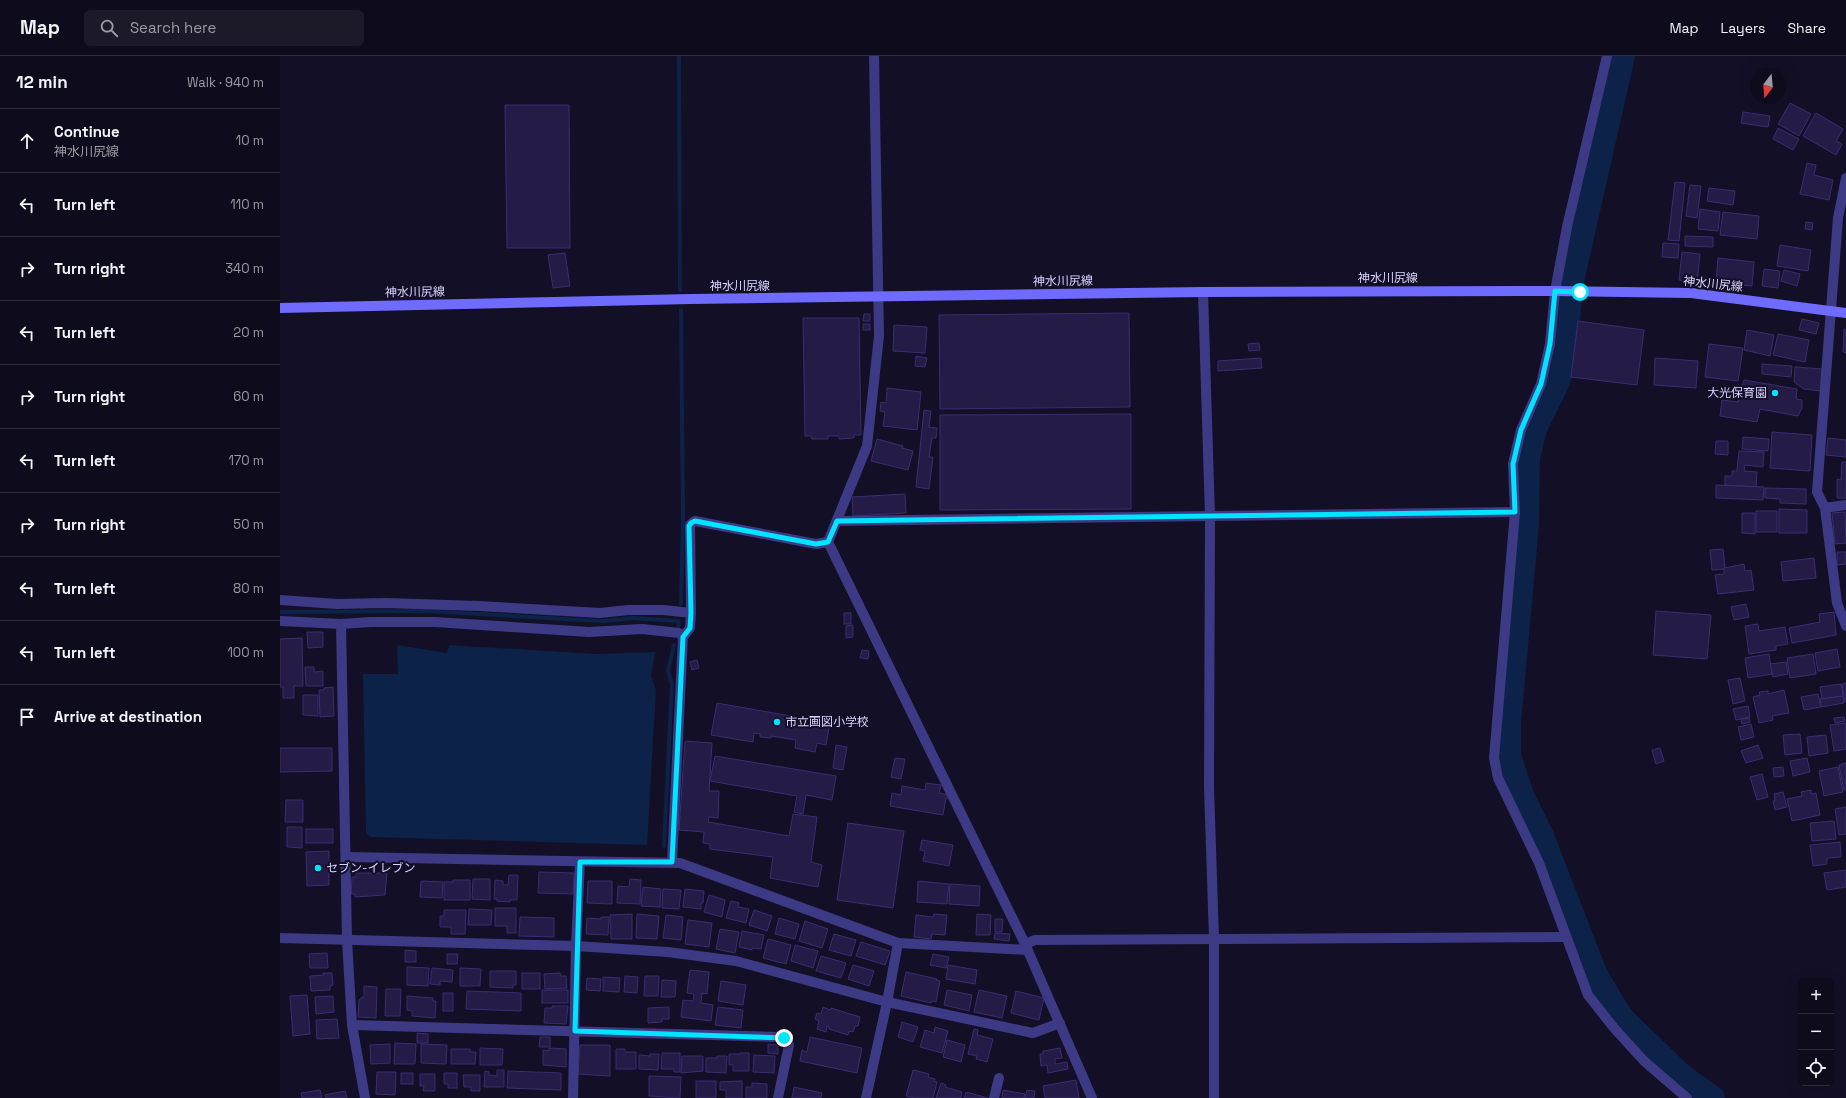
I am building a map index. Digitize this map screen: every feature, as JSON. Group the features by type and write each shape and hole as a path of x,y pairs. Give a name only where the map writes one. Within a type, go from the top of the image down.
{"main road":[{"name":"神水川尻線","path":"280,308 683,299 1203,292 1558,291 1691,293 1846,313"}],"street":[{"path":"874,56 879,336 867,446 828,542 1026,947 1092,1098"},
{"path":"1607,56 1567,227 1550,344 1541,384 1521,430 1513,464 1515,512 1494,758 1498,778 1539,863 1565,937 1588,995 1614,1028 1644,1061 1687,1098"},
{"path":"1846,178 1838,218 1817,492 1825,508 1836,602 1846,626"},
{"path":"1203,292 1210,516 1209,787 1214,939 1214,1098"},
{"path":"1825,508 1846,505"},
{"path":"837,521 1515,512"},
{"path":"672,862 683,637 690,628 691,613 689,526 693,522 816,544 828,542"},
{"path":"280,600 337,604 385,603 464,605 600,613 628,610 663,610 691,613"},
{"path":"280,621 341,624 404,621 527,627 589,632 642,629 679,633 683,637"},
{"path":"341,624 347,940 352,1025 365,1098"},
{"path":"346,857 680,863 898,943 1026,947 1035,940 1565,937"},
{"path":"573,1098 576,946 580,862"},
{"path":"280,938 576,946 668,952 736,961 888,1002 1033,1033 1060,1023"},
{"path":"866,1098 888,1002 898,943"},
{"path":"352,1025 784,1038 788,1041 789,1049 778,1098"},
{"path":"994,1098 999,1078"}],"water":[{"path":"397,645 447,653 449,645 596,654 655,652 651,676 656,690 647,845 370,837 366,833 363,674 398,674"}],"building":[{"path":"1790,103 1811,114 1799,136 1778,124"},
{"path":"505,105 569,105 570,248 507,248"},
{"path":"1743,112 1770,116 1768,127 1741,123"},
{"path":"1816,113 1843,129 1836,141 1842,144 1836,155 1803,136"},
{"path":"1778,128 1799,139 1793,150 1773,139"},
{"path":"1807,163 1816,165 1814,175 1833,180 1829,200 1800,194"},
{"path":"1675,182 1685,183 1679,241 1668,240"},
{"path":"1690,185 1701,186 1697,218 1686,216"},
{"path":"1709,188 1735,191 1733,205 1707,201"},
{"path":"1700,209 1720,212 1718,231 1698,229"},
{"path":"1723,212 1759,216 1757,239 1720,235"},
{"path":"1806,222 1813,223 1812,230 1805,229"},
{"path":"1685,236 1713,237 1713,247 1685,246"},
{"path":"1663,243 1679,244 1678,258 1662,257"},
{"path":"1780,245 1811,250 1808,271 1777,266"},
{"path":"1682,252 1700,254 1697,283 1679,280"},
{"path":"565,253 570,286 553,288 548,255"},
{"path":"1718,258 1754,262 1752,286 1716,283"},
{"path":"1764,269 1780,271 1778,288 1762,286"},
{"path":"1784,270 1800,274 1797,286 1781,281"},
{"path":"1129,313 1130,407 940,409 939,315"},
{"path":"864,314 870,314 870,321 863,321"},
{"path":"803,318 859,318 861,435 854,435 854,438 839,439 839,436 828,436 828,439 812,439 811,436 805,436"},
{"path":"1802,319 1819,323 1816,334 1799,330"},
{"path":"1578,321 1644,330 1637,385 1571,377"},
{"path":"863,324 870,324 870,330 863,330"},
{"path":"894,325 927,327 925,353 893,351"},
{"path":"1844,329 1846,330 1846,353 1843,352"},
{"path":"1747,330 1774,335 1770,356 1744,350"},
{"path":"1778,334 1809,340 1805,362 1773,355"},
{"path":"1259,343 1260,350 1249,351 1248,344"},
{"path":"1709,344 1743,348 1738,381 1705,377"},
{"path":"916,356 927,358 925,367 915,366"},
{"path":"1261,358 1262,368 1218,371 1218,361"},
{"path":"1655,358 1698,361 1696,388 1654,385"},
{"path":"1762,364 1792,366 1791,377 1762,374"},
{"path":"1795,367 1823,369 1821,391 1804,389 1794,382"},
{"path":"1744,380 1797,389 1796,399 1802,400 1802,408 1798,416 1760,409 1757,422 1720,416 1722,400 1738,402"},
{"path":"887,388 921,392 917,430 883,426 885,412 880,411 881,402 886,403"},
{"path":"924,410 931,411 929,427 937,428 936,438 932,438 929,457 933,457 929,489 916,487"},
{"path":"1131,414 1131,509 940,510 940,415"},
{"path":"1772,432 1812,435 1810,471 1770,468"},
{"path":"1743,437 1769,439 1768,451 1742,449"},
{"path":"1828,438 1846,440 1846,457 1826,455"},
{"path":"877,439 903,446 902,448 913,451 908,470 871,461"},
{"path":"1716,441 1728,441 1728,455 1715,454"},
{"path":"1739,451 1764,452 1763,467 1745,465 1744,471 1757,472 1756,487 1725,485 1725,476 1732,476 1732,471 1737,471"},
{"path":"1842,462 1846,462 1846,498 1837,498 1837,479 1841,480"},
{"path":"1716,485 1764,487 1763,500 1716,498"},
{"path":"1765,488 1806,489 1806,504 1780,503 1780,499 1765,498"},
{"path":"905,494 906,513 853,516 852,497"},
{"path":"1779,509 1807,510 1807,533 1779,533"},
{"path":"1756,511 1777,511 1777,532 1756,532"},
{"path":"1845,512 1846,543 1835,544 1832,513"},
{"path":"1742,513 1755,513 1755,534 1742,533"},
{"path":"1723,549 1725,569 1712,570 1710,550"},
{"path":"1837,552 1846,552 1846,564 1837,565"},
{"path":"1814,558 1816,578 1783,581 1781,562"},
{"path":"1744,564 1745,571 1751,570 1754,590 1718,594 1715,575 1724,574 1724,568"},
{"path":"1746,604 1749,617 1734,620 1731,607"},
{"path":"1656,611 1711,615 1707,659 1653,655"},
{"path":"1834,612 1836,635 1792,643 1789,628 1820,622 1819,614"},
{"path":"844,613 851,613 851,624 844,624"},
{"path":"1758,624 1759,631 1785,627 1788,644 1776,646 1776,650 1749,654 1745,626"},
{"path":"853,625 853,637 846,638 846,626"},
{"path":"307,632 323,632 323,647 308,648"},
{"path":"302,638 303,686 294,686 294,698 283,698 283,687 280,687 280,639"},
{"path":"1837,649 1840,667 1818,671 1815,653"},
{"path":"862,650 869,651 868,659 860,658"},
{"path":"1769,654 1772,674 1748,678 1745,658"},
{"path":"1813,654 1816,674 1790,678 1787,658"},
{"path":"697,660 699,668 692,670 690,662"},
{"path":"1786,662 1788,674 1773,677 1770,664"},
{"path":"305,667 314,667 314,672 323,671 323,686 306,686"},
{"path":"1740,678 1745,701 1733,704 1728,680"},
{"path":"1846,683 1846,702 1845,702 1842,684"},
{"path":"1841,684 1843,696 1822,699 1820,687"},
{"path":"333,687 334,716 320,717 319,690"},
{"path":"1784,690 1789,713 1772,716 1773,720 1759,723 1753,697 1760,695 1759,692 1768,691 1768,694"},
{"path":"1818,694 1821,707 1804,710 1801,697"},
{"path":"303,695 318,695 318,716 303,715"},
{"path":"1843,696 1844,703 1821,707 1820,699"},
{"path":"717,703 830,723 826,745 817,743 815,752 795,748 796,740 771,736 771,738 760,737 760,734 754,733 753,742 711,735"},
{"path":"1748,706 1750,717 1736,720 1733,709"},
{"path":"1844,717 1845,721 1835,723 1834,718"},
{"path":"1749,718 1750,722 1742,724 1741,719"},
{"path":"1846,723 1846,749 1834,751 1830,725"},
{"path":"1751,724 1754,737 1741,740 1738,727"},
{"path":"1800,734 1802,753 1785,755 1783,735"},
{"path":"1826,735 1828,753 1809,756 1807,737"},
{"path":"685,741 712,743 709,791 719,791 718,818 709,817 708,822 789,836 793,814 817,817 811,862 822,865 818,887 770,878 773,857 710,849 710,844 703,843 704,832 679,830"},
{"path":"836,745 847,747 843,770 833,768"},
{"path":"1758,745 1763,758 1746,763 1741,751"},
{"path":"280,748 332,748 332,771 280,772"},
{"path":"1660,748 1664,761 1656,764 1652,750"},
{"path":"715,756 836,776 832,800 806,795 803,814 794,812 797,796 710,781"},
{"path":"895,758 905,759 901,779 891,777"},
{"path":"1807,758 1810,772 1793,776 1790,761"},
{"path":"1846,763 1846,790 1844,790 1839,765"},
{"path":"1783,767 1784,776 1774,777 1773,768"},
{"path":"1838,767 1843,792 1824,796 1819,771"},
{"path":"1762,774 1768,797 1757,800 1750,777"},
{"path":"926,783 941,785 939,793 948,795 948,798 946,798 943,815 890,806 892,793 901,795 902,786 925,790"},
{"path":"1811,790 1811,794 1816,793 1820,815 1792,821 1787,799 1802,796 1801,792"},
{"path":"1783,792 1787,807 1775,810 1773,801 1775,801 1774,794"},
{"path":"286,800 303,800 303,822 285,822"},
{"path":"1846,807 1846,834 1839,835 1835,809"},
{"path":"1834,821 1836,839 1812,841 1810,823"},
{"path":"848,823 904,831 893,908 837,900"},
{"path":"287,827 302,827 302,848 287,847"},
{"path":"306,829 333,829 333,843 306,843"},
{"path":"922,840 953,845 949,866 923,861 925,851 920,850"},
{"path":"1840,842 1841,857 1827,858 1827,864 1813,866 1810,845"},
{"name":"セブン-イレブン","path":"329,851 329,885 307,886 306,852"},
{"path":"1846,870 1846,887 1827,890 1824,873"},
{"path":"539,872 574,873 573,894 538,893"},
{"path":"356,873 387,873 385,895 355,897 355,894 351,894 352,877 356,877"},
{"path":"509,875 518,875 517,900 510,900 510,902 497,901 497,899 494,899 495,880 503,881 503,885 508,885"},
{"path":"473,879 490,879 490,900 472,899"},
{"path":"630,879 641,880 640,904 617,903 618,886 629,887"},
{"path":"453,880 470,880 470,900 444,900 444,882 453,882"},
{"path":"421,881 443,882 442,898 420,897"},
{"path":"588,881 612,881 612,904 587,903"},
{"path":"918,881 949,884 947,904 917,902"},
{"path":"950,884 980,886 979,906 949,904"},
{"path":"643,887 661,889 660,907 641,906"},
{"path":"663,889 681,890 679,909 662,908"},
{"path":"685,889 704,891 701,909 683,907"},
{"path":"709,895 725,900 722,917 704,912"},
{"path":"731,901 739,903 738,907 749,909 746,923 726,918"},
{"path":"495,908 516,908 516,933 507,933 507,926 495,926"},
{"path":"469,909 492,910 491,925 468,925"},
{"path":"444,910 466,910 465,934 451,934 451,927 440,927 440,916 444,916"},
{"path":"754,910 772,916 767,931 749,925"},
{"path":"632,914 632,939 611,939 610,915"},
{"path":"637,914 659,916 657,939 636,938"},
{"path":"934,914 947,915 945,935 932,934 931,939 914,937 916,915 933,917"},
{"path":"977,914 991,915 990,935 976,935"},
{"path":"666,915 683,917 681,940 663,938"},
{"path":"520,917 554,918 554,937 519,936"},
{"path":"601,917 609,917 608,935 586,934 587,918 601,919"},
{"path":"779,918 799,924 795,939 775,934"},
{"path":"995,919 1003,919 1002,932 995,932"},
{"path":"688,920 712,923 709,947 685,944"},
{"path":"805,921 828,929 822,948 799,941"},
{"path":"720,929 739,932 735,953 716,949"},
{"path":"742,931 764,935 761,949 752,948 752,950 739,947"},
{"path":"995,933 1010,934 1009,941 994,939"},
{"path":"834,934 856,940 851,956 829,950"},
{"path":"768,939 791,945 786,964 763,958"},
{"path":"861,942 890,951 885,965 856,956"},
{"path":"795,945 818,951 813,968 791,961"},
{"path":"405,950 416,951 416,962 405,962"},
{"path":"327,953 328,968 310,968 309,954"},
{"path":"447,954 458,954 457,964 447,964"},
{"path":"933,954 949,957 946,968 930,965"},
{"path":"821,956 846,963 841,978 816,971"},
{"path":"853,965 874,971 869,986 848,979"},
{"path":"948,965 977,970 975,984 946,979"},
{"path":"407,967 429,968 428,986 407,985"},
{"path":"432,968 453,970 452,982 440,981 440,985 430,984"},
{"path":"460,968 481,969 480,986 460,986"},
{"path":"690,970 709,972 707,994 702,993 701,1003 713,1005 711,1021 681,1017 683,1000 693,1001 694,994 687,993"},
{"path":"490,971 516,971 516,985 513,985 513,988 490,987"},
{"path":"906,972 940,981 936,1002 932,1001 931,1003 901,996"},
{"path":"323,973 332,973 333,985 330,986 330,990 311,991 310,976 324,975"},
{"path":"522,973 540,973 540,989 522,989"},
{"path":"560,973 561,976 566,976 567,988 545,989 544,974"},
{"path":"625,976 638,977 637,993 624,992"},
{"path":"645,976 659,976 658,996 644,996"},
{"path":"603,977 620,978 619,992 603,991"},
{"path":"587,978 601,979 600,991 586,990"},
{"path":"662,980 676,981 675,997 661,997"},
{"path":"721,981 746,985 743,1005 718,1001"},
{"path":"364,986 377,987 376,1018 358,1017 359,1000 364,996"},
{"path":"386,989 401,989 400,1016 385,1016"},
{"path":"542,990 568,990 568,1003 542,1003"},
{"path":"947,990 972,995 969,1011 944,1005"},
{"path":"979,990 1007,996 1002,1018 974,1012"},
{"path":"467,991 521,993 521,1011 466,1009"},
{"path":"1016,991 1044,998 1039,1020 1011,1013"},
{"path":"443,993 453,993 453,1011 443,1011"},
{"path":"307,995 310,1034 293,1036 290,996"},
{"path":"333,996 334,1012 316,1014 315,997"},
{"path":"407,996 433,998 433,1001 436,1001 435,1018 412,1016 412,1011 407,1010"},
{"path":"552,1006 568,1006 566,1024 544,1023 545,1008 552,1008"},
{"path":"669,1007 669,1019 662,1019 662,1022 648,1023 648,1008"},
{"path":"718,1007 743,1010 741,1028 715,1025"},
{"path":"823,1007 860,1017 858,1026 855,1026 853,1032 849,1031 848,1035 829,1029 827,1026 826,1032 817,1029 819,1021 815,1019 817,1013 821,1014"},
{"path":"337,1019 339,1038 317,1039 316,1020"},
{"path":"902,1022 918,1027 913,1042 898,1037"},
{"path":"935,1027 948,1031 942,1053 920,1047 925,1030 934,1033"},
{"path":"974,1029 978,1030 977,1035 993,1039 987,1062 976,1059 977,1056 968,1054"},
{"path":"417,1033 428,1034 428,1043 417,1043"},
{"path":"540,1037 550,1037 550,1047 539,1047"},
{"path":"810,1037 862,1048 857,1073 800,1061 802,1050 807,1052"},
{"path":"947,1040 965,1045 961,1062 943,1057"},
{"path":"395,1043 416,1044 415,1064 394,1064"},
{"path":"390,1044 390,1063 371,1064 370,1045"},
{"path":"421,1044 447,1045 446,1064 421,1063"},
{"path":"768,1044 778,1045 778,1054 768,1053"},
{"path":"580,1045 610,1045 610,1076 578,1074"},
{"path":"480,1048 503,1049 502,1065 480,1065"},
{"path":"549,1048 566,1049 566,1067 543,1065 543,1050 549,1051"},
{"path":"1060,1048 1062,1058 1055,1059 1055,1064 1067,1062 1068,1069 1048,1073 1047,1065 1041,1066 1040,1054 1043,1054 1043,1051"},
{"path":"451,1049 470,1049 470,1052 476,1052 475,1064 451,1064"},
{"path":"616,1049 625,1049 625,1052 636,1052 636,1069 616,1069"},
{"path":"662,1053 680,1053 680,1072 674,1072 674,1069 661,1069"},
{"path":"749,1053 749,1071 733,1071 733,1065 729,1065 729,1054"},
{"path":"650,1054 659,1054 658,1070 639,1069 639,1055 650,1056"},
{"path":"754,1055 775,1056 774,1073 753,1072"},
{"path":"682,1056 703,1056 703,1071 681,1073"},
{"path":"717,1056 727,1056 726,1073 706,1072 706,1058 717,1058"},
{"path":"497,1070 504,1070 504,1087 484,1087 485,1071 489,1072 489,1075 497,1076"},
{"path":"913,1070 929,1074 928,1077 935,1079 934,1081 937,1082 933,1098 915,1098 906,1096"},
{"path":"508,1071 561,1073 561,1090 507,1088"},
{"path":"377,1072 396,1072 395,1095 376,1094"},
{"path":"401,1073 413,1073 413,1084 401,1084"},
{"path":"444,1073 457,1073 457,1088 448,1088 448,1084 444,1084"},
{"path":"420,1074 435,1074 435,1091 423,1091 424,1086 420,1086"},
{"path":"463,1075 480,1075 480,1091 471,1091 471,1087 464,1087"},
{"path":"649,1076 681,1077 680,1098 649,1096"},
{"path":"1076,1080 1079,1098 1045,1098 1043,1086"},
{"path":"696,1081 716,1081 716,1098 696,1098"},
{"path":"742,1081 742,1098 726,1098 726,1090 720,1090 720,1082"},
{"path":"752,1083 767,1084 767,1098 746,1098 746,1087 752,1087"},
{"path":"941,1083 946,1085 945,1087 962,1092 961,1098 936,1098"},
{"path":"794,1087 822,1093 821,1098 792,1098"},
{"path":"320,1090 322,1098 302,1098 301,1093"},
{"path":"1003,1090 1025,1094 1024,1098 1002,1098"},
{"path":"1027,1090 1035,1091 1034,1098 1025,1098"},
{"path":"345,1091 347,1098 326,1098 325,1095"},
{"path":"966,1092 988,1098 964,1098"}],"waterway":[{"path":"679,56 680,290"},
{"path":"1623,56 1572,281 1563,367 1557,384 1535,429 1528,457 1527,525 1509,723 1509,756 1522,795 1542,836 1596,975 1621,1017 1681,1075 1713,1098"},
{"path":"681,310 683,519 681,604"},
{"path":"280,612 427,611 604,621 633,618 679,621 678,628"},
{"path":"664,846 672,684 668,671 674,645"}],"place":[{"name":"大光保育園","path":"1775,393"},
{"name":"市立画図小学校","path":"777,722"},
{"name":"セブン-イレブン","path":"318,868"}],"route":[{"path":"784,1038 575,1031 576,946 580,862 672,862 683,637 690,628 691,613 689,526 691,523 695,521 816,544 828,542 837,521 1515,512 1513,464 1521,430 1541,384 1550,344 1555,291 1580,292"}]}
